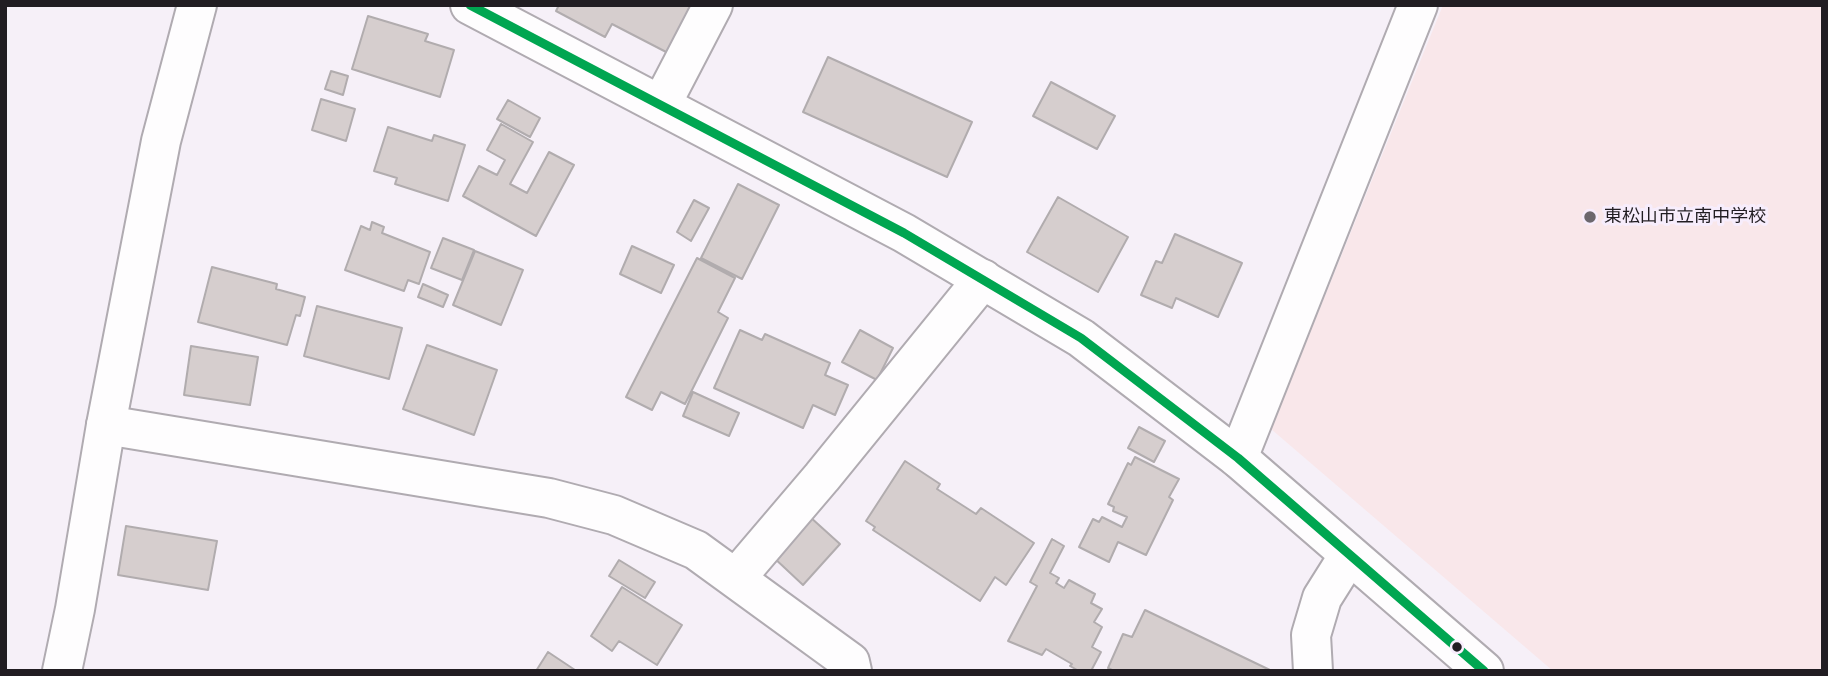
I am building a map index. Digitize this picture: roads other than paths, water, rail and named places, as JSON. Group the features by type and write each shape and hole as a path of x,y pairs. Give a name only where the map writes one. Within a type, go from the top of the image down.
{"street":[{"path":"62,671 161,141 197,5"},
{"path":"470,5 904,233 1081,338 1238,458 1483,671"},
{"path":"662,105 713,5"},
{"path":"1238,458 1418,5"},
{"path":"736,578 983,279"},
{"path":"106,425 549,498 614,515 696,550 850,662 852,671"},
{"path":"1313,671 1311,635 1322,598 1349,555"}],"place":[{"name":"東松山市立南中学校","path":"1590,217"}]}
